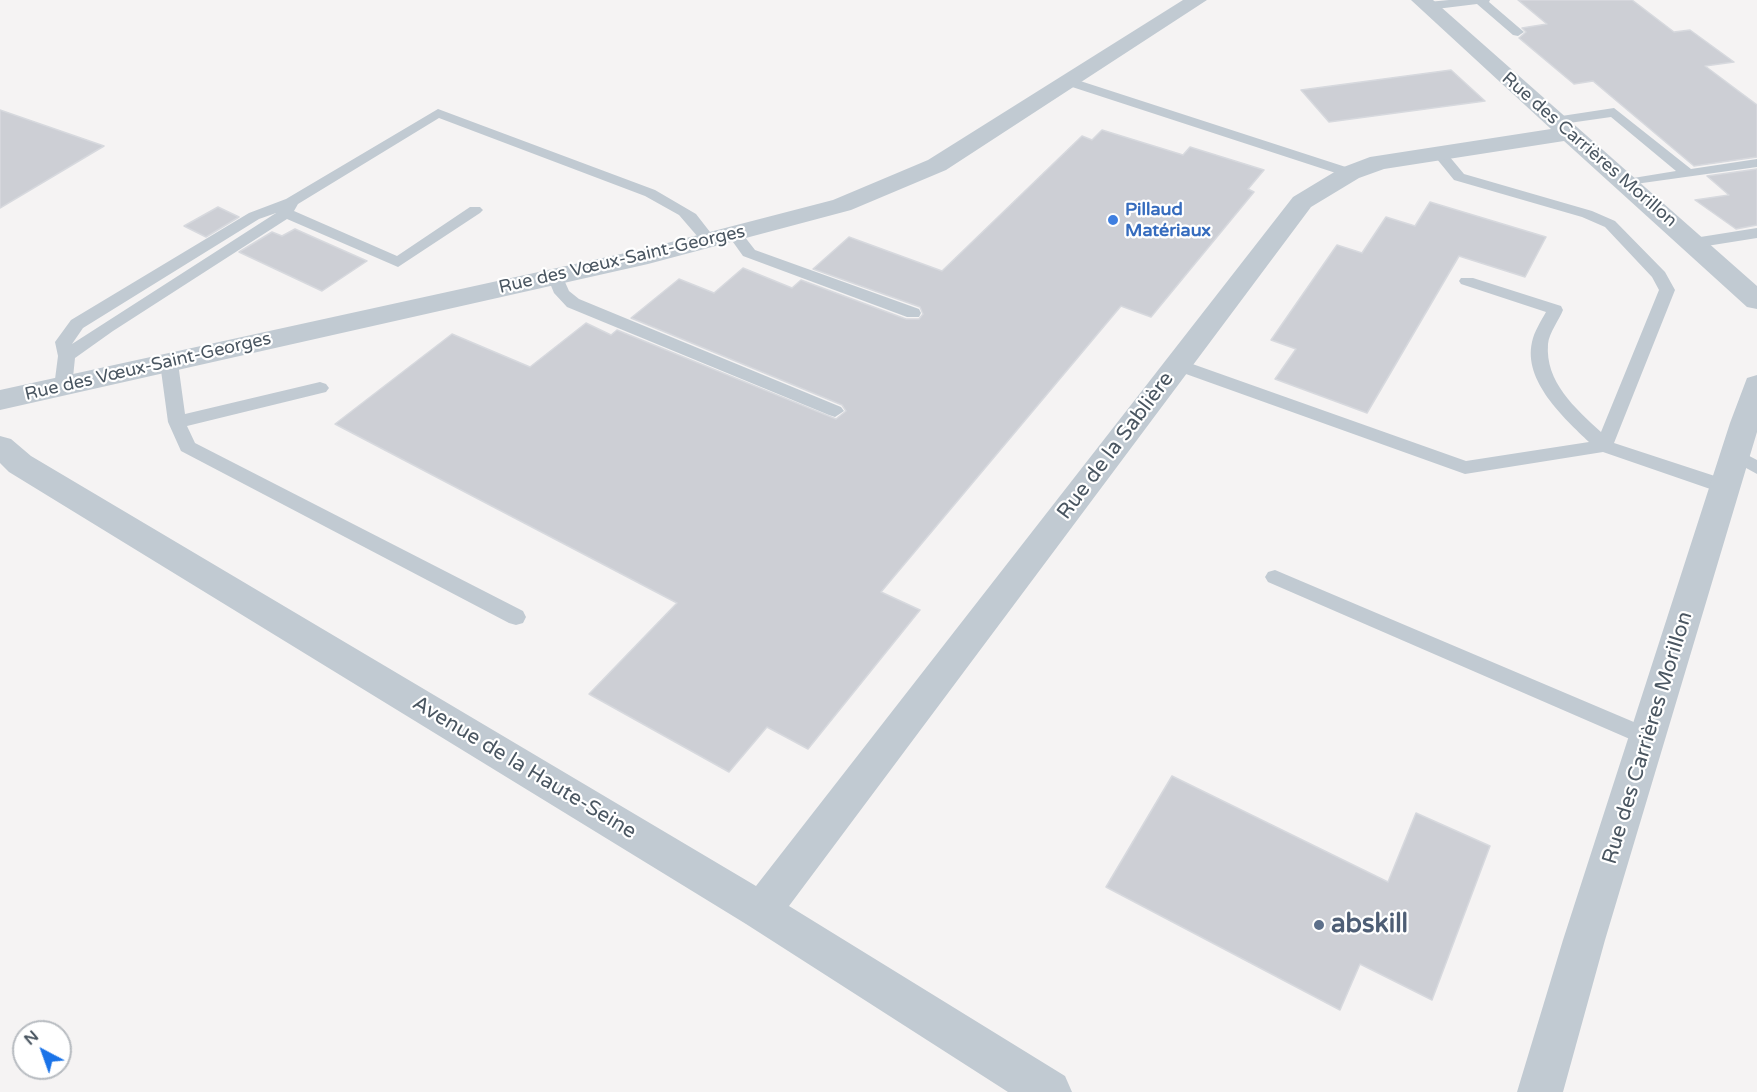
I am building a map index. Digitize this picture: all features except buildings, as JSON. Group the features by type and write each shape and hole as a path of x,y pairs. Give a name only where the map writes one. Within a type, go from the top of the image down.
{"street":[{"name":"Rue des Vœux-Saint-Georges","path":"0,400 736,235 793,220 892,186 938,165 1197,0"},
{"name":"Rue des Carrières Morillon","path":"1425,3 1757,301"},
{"name":"Rue de la Sablière","path":"761,911 1302,202 1350,173 1379,162 1439,153 1562,127"},
{"name":"Rue des Carrières Morillon","path":"1540,1092 1647,737 1738,470 1757,385"},
{"name":"Avenue de la Haute-Seine","path":"0,446 20,464 761,911 1049,1092"}],"lane":[{"path":"1425,3 1482,0 1518,32"},
{"path":"1071,82 1350,173"},
{"path":"1562,127 1614,112 1688,174"},
{"path":"63,387 67,356 63,342 77,324 254,216 289,207 438,114 659,198 678,207 698,222 709,241"},
{"path":"1439,153 1459,177 1587,214 1610,224 1659,275 1667,290 1604,446"},
{"path":"1626,183 1757,164"},
{"path":"289,207 398,262 476,210"},
{"path":"1694,243 1757,233"},
{"path":"736,235 749,253 913,313"},
{"path":"555,276 562,293 573,303 835,411"},
{"path":"1467,281 1555,310 1540,342 1540,369 1563,407 1604,446"},
{"path":"169,363 177,422 187,447 516,617"},
{"path":"1178,365 1465,468 1604,446 1738,470"},
{"path":"177,422 320,388"},
{"path":"1275,577 1647,737"}],"place":[{"name":"Pillaud Matériaux","path":"1113,220"},
{"name":"abskill","path":"1319,925"}]}
